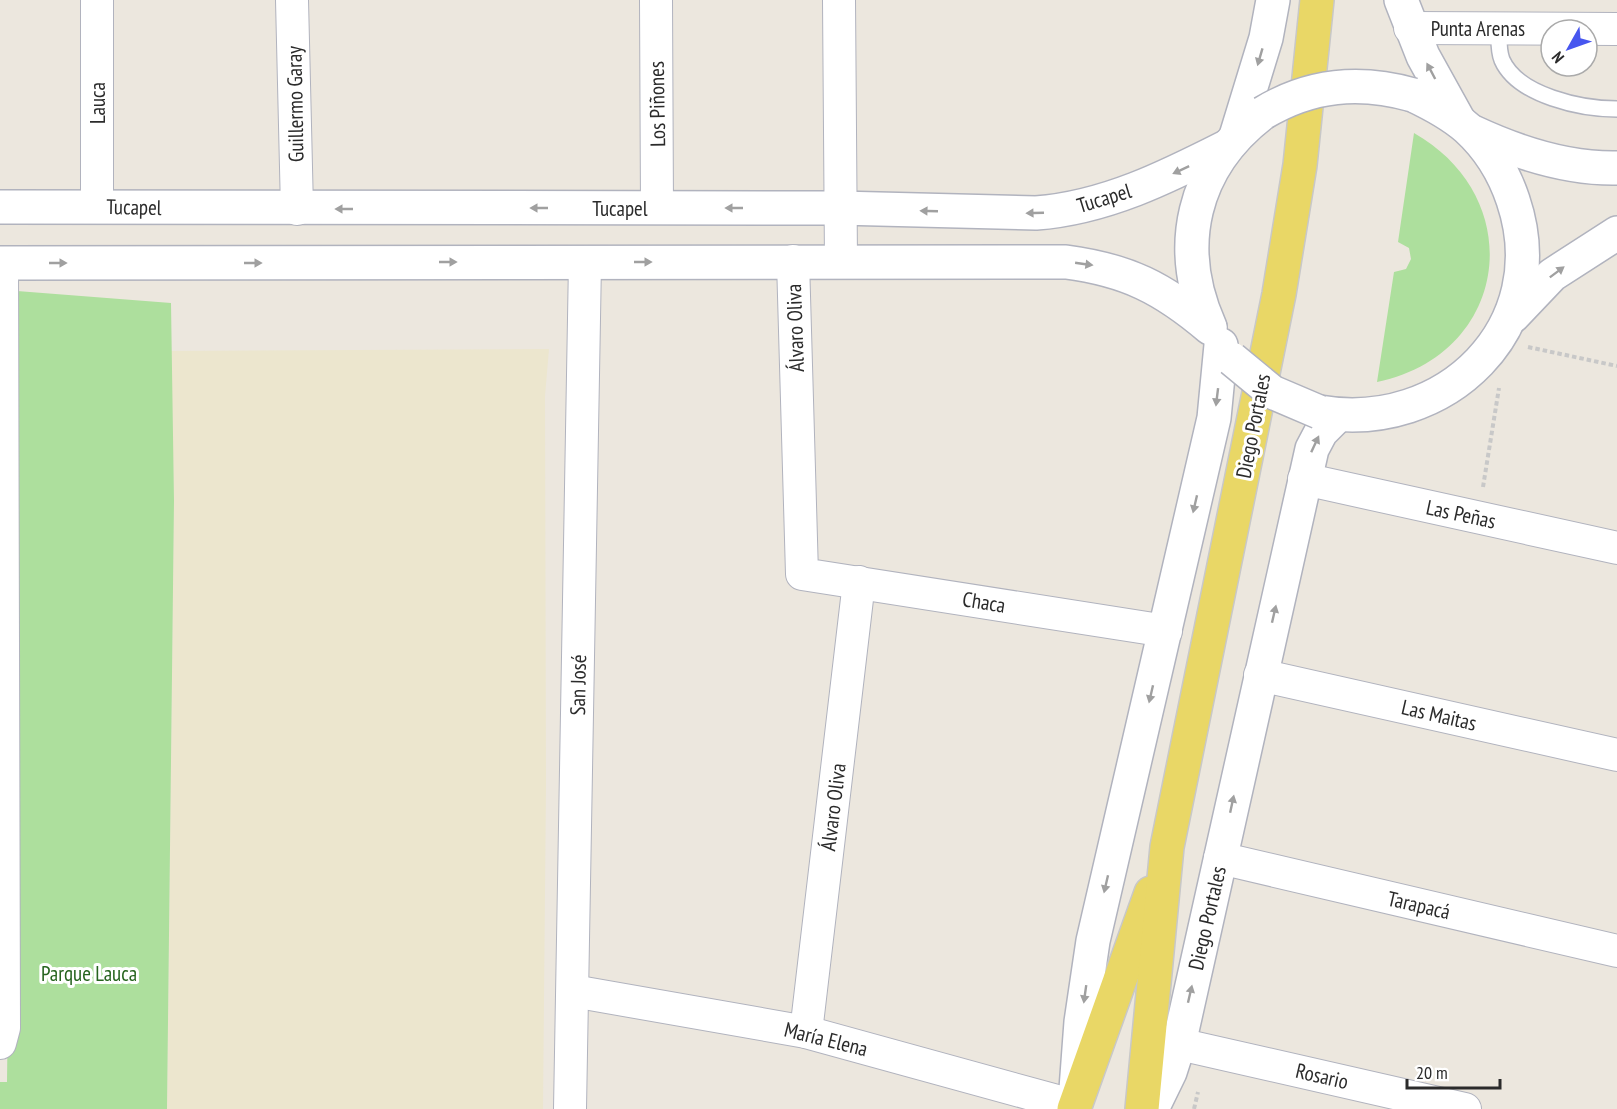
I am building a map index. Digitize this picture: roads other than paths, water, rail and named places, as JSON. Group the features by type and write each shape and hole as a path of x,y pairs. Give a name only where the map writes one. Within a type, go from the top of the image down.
{"main road":[{"path":"1221,344 1194,278 1191,260 1193,226 1201,192 1232,141 1266,38 1273,0"},
{"name":"Diego Portales","path":"1142,1109 1167,848 1279,294 1301,154 1317,0"},
{"path":"1406,14 1464,126 1499,167 1517,212 1522,260 1512,307 1503,330"},
{"path":"1232,141 1263,114 1294,97 1327,88 1379,87 1413,95 1438,107 1464,126 1502,146 1573,165 1617,168"},
{"name":"Tucapel","path":"0,207 839,208 987,213 1059,211 1105,201 1232,141"},
{"path":"1,264 1026,261 1092,265 1119,271 1165,292 1272,392 1328,414 1387,413 1433,398 1466,376 1517,309 1552,275 1617,232"},
{"name":"Diego Portales","path":"1075,1107 1081,1022 1093,941 1214,418 1221,344"},
{"name":"Diego Portales","path":"1152,1109 1170,1072 1179,1044 1304,479 1316,440 1328,414"},
{"name":"Diego Portales","path":"1075,1107 1167,848"}],"street":[{"name":"Lauca","path":"98,0 98,206"},
{"name":"Guillermo Garay","path":"292,0 297,209"},
{"name":"Los Piñones","path":"656,0 657,208"},
{"path":"839,0 841,261"},
{"name":"Punta Arenas","path":"1406,14 1498,28 1617,29"},
{"name":"Álvaro Oliva","path":"793,261 802,574"},
{"name":"San José","path":"570,1109 585,262"},
{"path":"0,1043 4,1028 1,264"},
{"name":"Las Peñas","path":"1304,479 1617,548"},
{"name":"Chaca","path":"802,574 1166,631"},
{"name":"Álvaro Oliva","path":"806,1032 859,582"},
{"name":"Las Maitas","path":"1260,675 1617,755"},
{"name":"Tarapacá","path":"1220,858 1617,951"},
{"name":"María Elena","path":"573,991 806,1032 1075,1107"},
{"name":"Rosario","path":"1179,1044 1465,1109"}],"lane":[{"path":"1498,28 1500,54 1512,75 1556,99 1577,106 1617,109"}],"park label":[{"name":"Parque Lauca","path":"89,973"}]}
